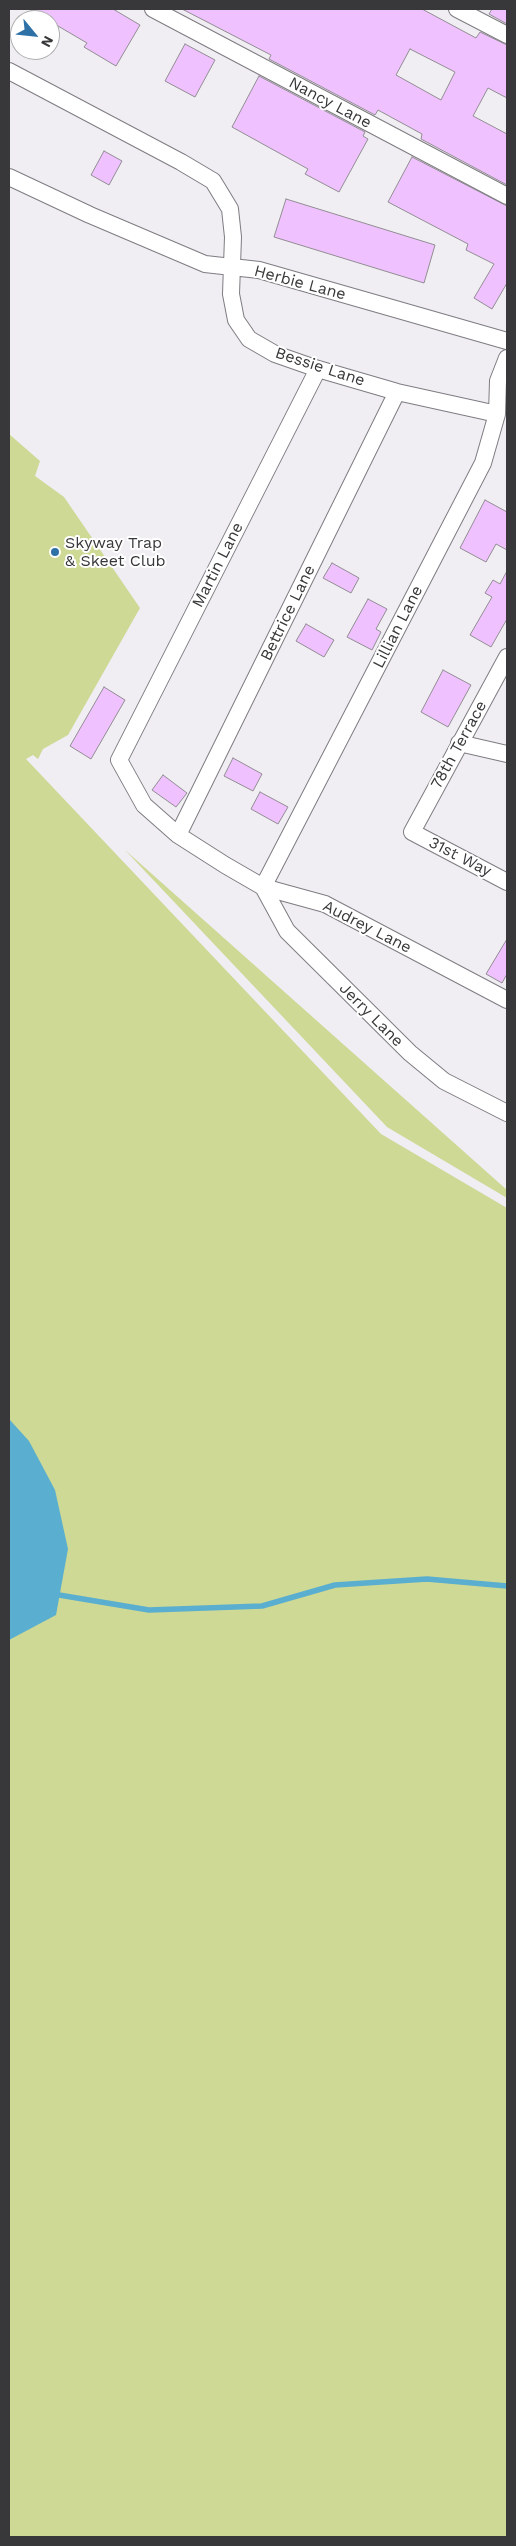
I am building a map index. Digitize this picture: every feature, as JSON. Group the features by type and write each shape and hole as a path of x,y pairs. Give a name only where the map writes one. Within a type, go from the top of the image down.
{"street":[{"name":"Nancy Lane","path":"152,9 507,196"},
{"path":"457,9 507,35"},
{"path":"9,71 181,162 213,182 230,210 233,236 230,267 204,264 90,215 9,177"},
{"name":"Herbie Lane","path":"230,267 259,270 507,341"},
{"name":"Bessie Lane","path":"230,267 231,294 236,320 249,339 274,354 397,392 497,414"},
{"name":"Lillian Lane","path":"263,887 483,463 497,414 498,381 507,358"},
{"name":"Martin Lane","path":"119,760 318,369"},
{"name":"Bettrice Lane","path":"178,835 397,392"},
{"name":"78th Terrace","path":"412,832 507,658"},
{"path":"459,743 507,754"},
{"name":"Audrey Lane","path":"119,760 144,805 178,835 263,887 326,904 507,1000"},
{"name":"31st Way","path":"412,832 507,882"},
{"name":"Jerry Lane","path":"263,887 287,931 410,1054 444,1081 507,1113"}],"green space":[{"path":"9,434 40,461 35,476 64,497 140,608 68,735 43,749 38,759 33,755 26,759 381,1134 507,1208 507,2537 9,2537"},
{"path":"125,850 507,1190 507,1198 387,1127"}],"water":[{"path":"9,1419 29,1441 55,1490 68,1549 56,1615 9,1640"}],"building":[{"path":"29,9 113,9 140,25 116,66 84,47 87,43 60,27 60,10"},
{"path":"182,9 422,9 476,38 480,32 507,45 507,98 488,88 473,116 507,134 507,185 421,139 422,134 378,110 375,115 269,59 271,55","holes":["410,49 455,72 441,100 396,75"]},
{"path":"492,9 507,9 507,24 489,14"},
{"path":"185,44 215,60 195,97 165,81"},
{"path":"259,76 365,132 363,136 368,139 339,192 305,174 308,169 232,127"},
{"path":"104,151 122,161 109,185 91,175"},
{"path":"412,157 507,206 507,283 492,309 474,298 494,264 466,250 468,244 388,202"},
{"path":"286,199 435,245 424,283 274,237"},
{"path":"485,500 507,512 507,550 496,544 486,562 460,548"},
{"path":"332,563 359,578 351,593 323,578"},
{"path":"507,571 507,619 491,647 470,635 492,597 485,593 493,580 500,584"},
{"path":"368,599 387,609 376,629 381,632 372,650 347,637"},
{"path":"306,624 334,640 324,657 296,641"},
{"path":"443,670 471,685 448,727 421,712"},
{"path":"104,687 125,700 91,759 70,746"},
{"path":"233,758 262,774 253,791 224,776"},
{"path":"163,775 187,793 176,807 152,790"},
{"path":"260,792 288,807 278,824 251,809"},
{"path":"507,939 507,974 502,983 486,974"}],"waterway":[{"path":"59,1595 149,1610 262,1606 335,1585 427,1579 507,1586"}],"place":[{"name":"Skyway Trap & Skeet Club","path":"55,552"}]}
